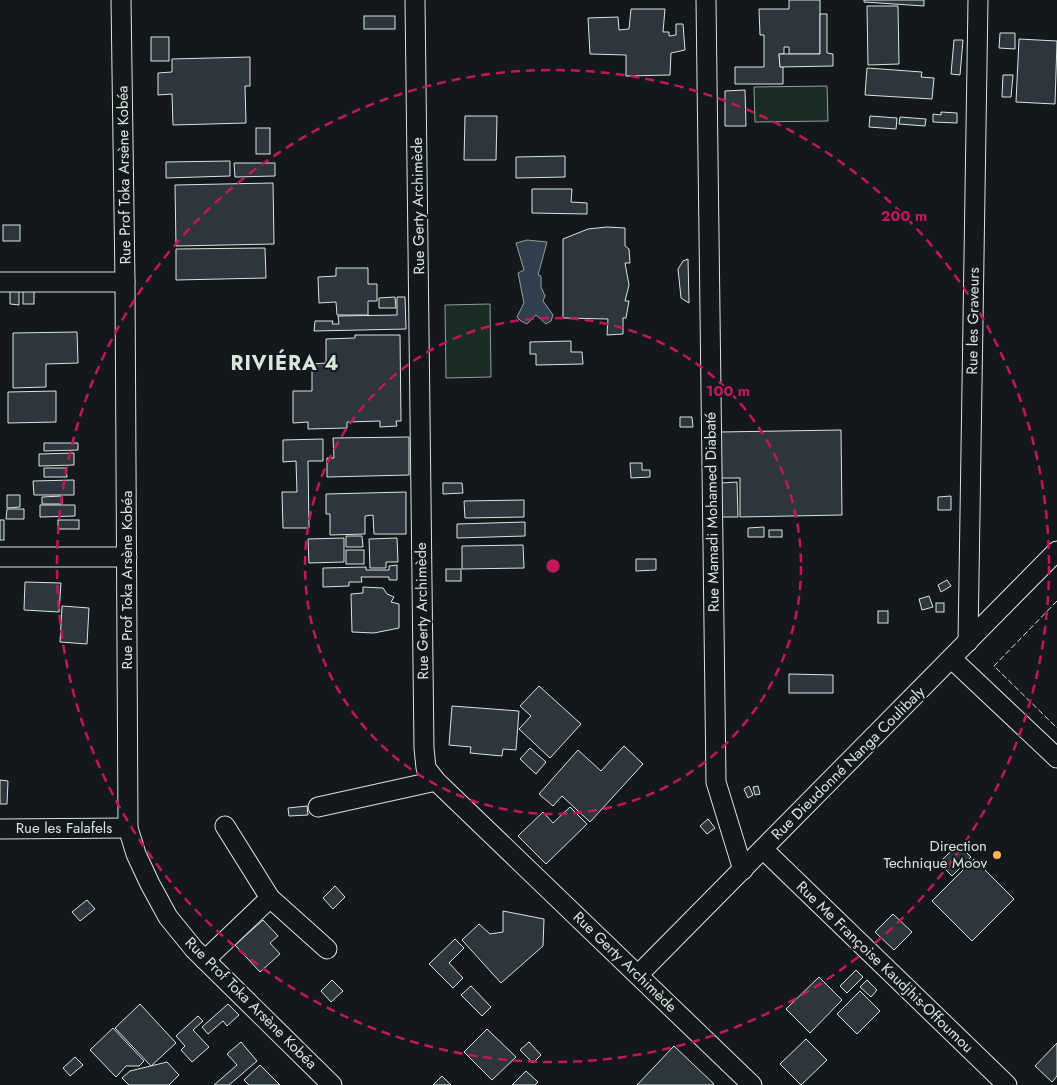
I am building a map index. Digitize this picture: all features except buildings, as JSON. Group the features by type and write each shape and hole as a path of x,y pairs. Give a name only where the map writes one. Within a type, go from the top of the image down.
{"street":[{"name":"Rue Prof Toka Arsène Kobéa","path":"121,0 128,557 128,828 136,854 168,917 205,960 332,1085"},
{"name":"Rue Gerty Archimède","path":"415,0 424,748 426,768 436,781 639,974 752,1085"},
{"name":"Rue Mamadi Mohamed Diabaté","path":"706,0 716,782 743,870"},
{"name":"Rue les Graveurs","path":"968,642 978,0"},
{"path":"0,282 125,282"},
{"name":"Rue Dieudonné Nanga Coulibaly","path":"639,974 1057,551"},
{"path":"0,557 128,557"},
{"path":"952,659 1057,758"},
{"path":"318,807 436,781"},
{"path":"225,826 270,898 328,949"},
{"name":"Rue les Falafels","path":"0,829 128,828"},
{"name":"Rue Me Françoise Kaudjhis-Offoumou","path":"763,849 1007,1085"},
{"path":"205,960 270,898"}],"green space":[{"path":"827,86 828,121 755,122 754,87"},
{"path":"490,304 491,377 446,378 445,305"}],"water":[{"path":"527,240 547,242 538,275 541,276 541,287 545,296 543,301 553,315 551,321 546,324 536,315 527,324 517,317 524,303 518,273 524,270 516,243"}],"fence":[{"path":"1057,601 994,666 1057,728"}],"place":[{"name":"Direction Technique Moov","path":"997,855"}],"district":[{"name":"RIVIÉRA 4","path":"285,363"}]}
